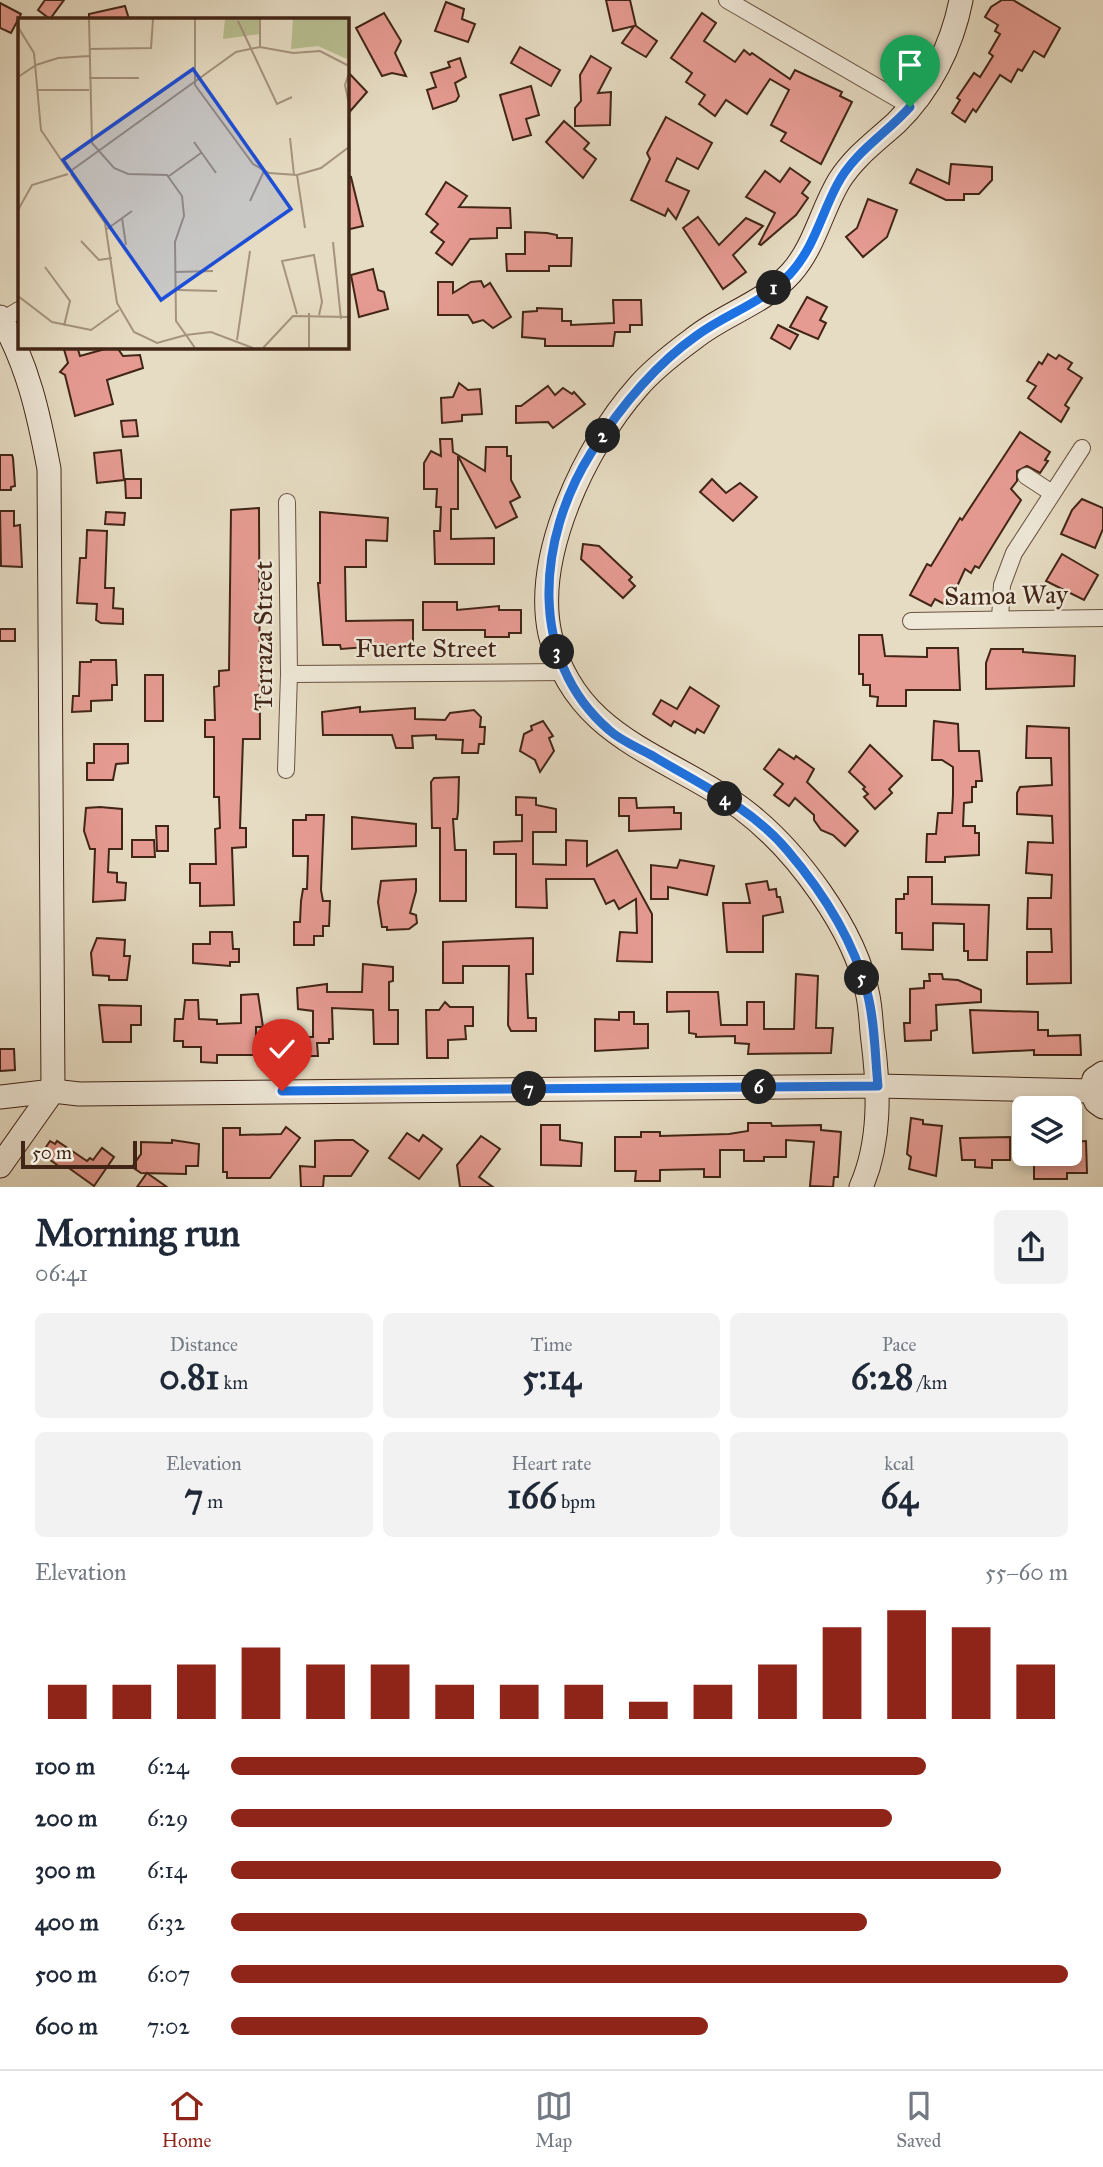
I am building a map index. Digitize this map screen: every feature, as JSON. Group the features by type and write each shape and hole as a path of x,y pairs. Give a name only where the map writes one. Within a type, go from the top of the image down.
{"street":[{"path":"727,0 910,107"},
{"path":"861,1187 871,1166 878,1086 868,993 847,937 836,916 786,848 741,809 610,731 571,687 550,632 549,573 564,509 589,456 637,387 694,337 759,302 792,272 818,231 837,184 860,152 897,122 932,80 957,22 961,0"},
{"path":"0,1166 53,1091 49,469 35,400 7,316"},
{"path":"1000,619 1002,585 1014,553 1082,448"},
{"path":"1026,476 1052,493"},
{"name":"Terraza Street","path":"286,770 289,674 287,502"},
{"name":"Samoa Way","path":"911,621 1103,618"},
{"name":"Fuerte Street","path":"289,674 564,671"},
{"path":"0,1097 53,1091 91,1094 878,1086 1099,1090"}],"building":[{"path":"45,0 64,0 51,18 38,10"},
{"path":"606,0 630,0 636,26 657,41 646,57 622,43 634,26 613,31"},
{"path":"1002,0 1013,0 1060,28 1044,57 1034,51 1022,71 1018,69 1011,82 1000,75 976,112 973,109 965,122 952,113 960,100 957,98 974,73 980,77 993,56 989,53 1000,34 995,31 998,25 985,17 991,7"},
{"path":"446,2 464,9 462,19 475,24 468,42 435,31"},
{"path":"0,3 21,14 11,33 0,28"},
{"path":"125,6 129,18 89,18 89,14"},
{"path":"384,13 401,41 395,53 406,76 392,73 382,76 356,28"},
{"path":"702,13 716,23 704,41 735,62 744,50 790,79 795,70 842,92 840,96 852,102 821,164 781,141 786,133 771,125 789,90 770,79 747,114 726,100 715,116 699,104 705,95 686,82 692,73 671,58"},
{"path":"520,47 560,70 551,86 511,63"},
{"path":"591,56 611,68 598,93 611,92 610,125 575,126 575,108 581,101 580,75"},
{"path":"460,58 466,77 455,83 459,96 456,101 433,109 427,90 436,87 431,73 450,67 448,62"},
{"path":"348,72 367,92 348,114"},
{"path":"531,86 539,115 526,119 531,135 513,140 500,95"},
{"path":"666,117 712,143 698,169 677,158 666,181 689,191 676,219 668,209 665,216 631,200 650,159 647,153"},
{"path":"564,121 589,143 584,149 596,159 583,178 546,142"},
{"path":"951,164 992,167 992,180 979,194 964,194 964,200 946,200 910,183 917,169 949,184"},
{"path":"790,168 810,182 802,193 808,198 796,215 761,245 759,244 775,213 746,197 765,171 780,182"},
{"path":"351,177 363,226 348,230 348,178"},
{"path":"446,182 467,196 459,207 510,208 511,228 497,228 497,238 470,239 452,265 436,253 444,242 431,232 438,224 426,214"},
{"path":"868,199 897,210 887,237 863,257 846,237 857,228"},
{"path":"698,217 719,245 746,218 763,226 733,255 746,272 723,289 683,228"},
{"path":"525,232 572,238 571,266 549,266 549,271 507,271 506,254 525,254"},
{"path":"373,269 378,290 384,292 388,309 359,317 351,275"},
{"path":"481,281 484,287 490,283 511,317 493,328 483,320 473,323 468,315 438,315 438,282 453,282 453,293 471,282"},
{"path":"807,297 827,307 820,320 826,323 818,339 790,327"},
{"path":"613,300 641,300 642,325 630,325 630,332 615,332 613,346 545,346 545,339 522,337 523,312 537,311 537,308 562,309 562,321 571,321 571,325 614,323"},
{"path":"778,325 798,335 790,349 771,338"},
{"path":"64,348 78,348 80,356 117,348 123,356 140,355 143,368 107,380 113,404 75,416 65,375 60,372 68,363"},
{"path":"1048,354 1056,359 1059,355 1072,363 1068,369 1082,378 1065,405 1069,408 1061,422 1028,398 1036,386 1027,381 1039,362 1042,364"},
{"path":"459,383 468,390 480,389 482,414 462,415 462,421 442,423 441,398 453,397"},
{"path":"548,386 555,395 563,388 572,394 574,392 585,404 553,428 548,422 516,423 516,406 521,406"},
{"path":"136,420 138,436 123,437 121,421"},
{"path":"1020,432 1050,452 1045,460 1048,461 1040,473 1027,466 1017,471 1017,481 1011,489 1021,500 979,568 975,566 971,573 965,569 948,606 935,599 931,606 910,595 927,564 931,566 960,518 962,520"},
{"path":"440,439 452,439 453,452 485,471 486,447 507,447 507,456 511,456 511,480 520,497 510,502 517,517 496,528 458,456 458,509 451,509 451,539 494,538 494,564 435,564 434,531 440,531 441,507 436,507 437,489 424,489 424,463 431,451 441,456"},
{"path":"121,450 124,480 97,483 94,453"},
{"path":"0,455 12,455 13,458 15,486 11,487 11,490 0,490"},
{"path":"125,479 141,479 141,498 126,498"},
{"path":"712,479 726,493 740,483 757,497 733,521 700,492"},
{"path":"1082,499 1103,508 1103,529 1095,548 1061,534 1072,510"},
{"path":"259,508 260,739 243,739 240,828 246,828 246,847 232,848 234,905 200,906 200,883 190,883 190,864 216,864 215,829 220,828 219,797 214,797 214,737 205,737 205,720 215,720 214,687 219,686 219,671 229,670 231,510"},
{"path":"0,511 14,511 14,526 20,525 22,567 1,566"},
{"path":"106,512 125,513 124,525 105,524"},
{"path":"320,512 388,518 387,541 366,540 366,567 345,567 346,621 413,620 413,649 393,649 393,645 341,649 340,645 323,645 318,583"},
{"path":"87,530 107,531 105,588 114,588 113,608 123,609 123,624 101,623 96,620 97,604 77,603 80,558 86,558"},
{"path":"583,544 599,546 632,577 629,580 635,586 623,598 581,559"},
{"path":"1062,554 1098,575 1084,600 1046,581"},
{"path":"423,602 457,602 457,610 499,606 499,610 521,610 521,633 509,633 509,637 485,637 485,630 423,630"},
{"path":"0,629 15,629 15,641 0,641"},
{"path":"859,635 882,635 885,656 927,657 927,648 958,648 960,690 906,690 906,706 877,706 878,697 870,696 870,685 863,685 863,674 859,674"},
{"path":"991,649 1023,649 1023,652 1075,656 1074,686 986,689 986,663"},
{"path":"116,660 117,685 112,685 112,700 91,701 91,711 72,712 73,696 79,696 80,662"},
{"path":"145,675 163,675 163,721 145,721"},
{"path":"690,687 719,706 704,733 697,729 695,733 674,721 671,726 653,714 661,700 677,709"},
{"path":"360,707 360,712 415,708 415,719 445,720 450,713 474,710 481,717 480,727 485,727 484,744 479,744 478,753 462,753 463,740 436,739 436,735 412,736 413,748 396,748 392,735 323,735 322,712"},
{"path":"543,721 553,736 549,738 554,751 540,772 535,760 520,751 524,734 532,730 531,726"},
{"path":"934,721 958,724 959,751 979,751 982,781 976,781 976,787 972,787 972,802 964,803 963,826 975,826 975,833 979,833 979,855 945,857 945,862 926,862 927,834 936,834 938,813 952,813 953,767 942,760 932,760"},
{"path":"1027,726 1069,728 1071,983 1027,984 1027,952 1052,952 1051,929 1027,929 1028,898 1051,898 1052,875 1026,873 1028,842 1053,843 1052,816 1017,814 1017,793 1020,787 1052,785 1051,758 1026,758"},
{"path":"94,744 128,744 128,763 116,764 113,780 87,780 87,763 94,763"},
{"path":"870,745 902,776 889,789 892,793 875,809 864,797 868,794 863,789 865,787 849,772"},
{"path":"779,749 794,759 796,756 814,769 807,782 858,831 845,846 833,835 821,830 814,820 814,815 795,798 789,806 774,795 783,784 764,769"},
{"path":"459,777 457,819 453,819 455,850 466,850 466,901 440,901 440,828 432,828 431,782 434,778"},
{"path":"516,797 536,798 536,805 556,809 556,832 533,832 533,864 566,865 566,840 587,841 587,866 617,850 652,914 652,962 617,961 620,932 637,933 636,899 619,909 614,900 606,904 594,879 546,879 547,908 516,907 516,854 494,854 494,842 522,841 522,815 516,815"},
{"path":"619,798 636,798 637,808 674,807 674,813 681,813 681,829 629,831 629,816 619,816"},
{"path":"86,808 122,809 122,849 109,849 108,872 117,873 117,882 126,883 125,900 93,902 95,849 90,849 84,831"},
{"path":"306,815 324,815 321,890 323,901 330,901 329,926 323,926 323,936 314,936 314,945 294,945 294,922 300,922 303,889 307,889 308,856 293,856 293,820 306,820"},
{"path":"352,817 416,824 416,846 352,849"},
{"path":"156,826 168,826 168,851 157,851"},
{"path":"132,840 154,840 155,857 132,857"},
{"path":"680,860 714,866 707,895 668,887 668,899 651,899 651,865 677,868"},
{"path":"908,877 932,877 932,904 989,905 987,960 968,960 968,951 964,951 964,924 933,923 933,950 902,949 902,933 896,933 896,899 904,899 904,894 908,894"},
{"path":"416,879 410,913 416,915 417,923 409,929 387,930 387,927 382,927 378,902 381,881"},
{"path":"767,881 769,890 776,889 783,912 763,916 763,952 727,952 723,903 750,903 746,884"},
{"path":"210,932 232,932 233,949 239,949 239,962 230,962 230,966 193,963 193,944 210,944"},
{"path":"97,938 125,940 124,956 130,956 127,980 109,980 109,976 93,975 91,953"},
{"path":"533,938 533,974 526,974 528,1018 536,1018 536,1031 511,1031 508,1025 509,966 463,966 463,983 443,983 443,942"},
{"path":"363,964 393,967 393,981 389,982 389,1010 398,1010 398,1044 374,1044 373,1010 332,1008 333,1039 329,1039 329,1043 317,1043 318,1056 302,1056 301,1037 313,1037 313,1011 298,1009 297,988 327,984 327,992 362,992"},
{"path":"796,974 818,976 816,1028 833,1028 831,1053 748,1054 749,1044 735,1043 735,1036 696,1037 696,1034 689,1033 689,1011 667,1012 667,992 718,992 721,1025 747,1025 747,1002 764,1002 764,1029 794,1029"},
{"path":"929,974 942,974 943,979 958,980 981,990 981,1002 936,1005 937,1030 931,1031 931,1040 905,1041 904,1023 910,1023 910,989 924,988 924,981 930,981"},
{"path":"258,994 263,1027 256,1027 256,1055 217,1055 217,1063 201,1062 201,1047 183,1047 183,1041 174,1041 175,1019 183,1019 185,1000 198,1000 199,1019 217,1020 217,1024 241,1023 241,995"},
{"path":"445,1002 450,1007 473,1007 473,1026 465,1026 466,1039 448,1040 448,1058 427,1058 426,1010 439,1010"},
{"path":"99,1005 141,1006 141,1025 131,1025 131,1042 103,1042"},
{"path":"970,1010 1038,1012 1038,1030 1048,1030 1048,1036 1080,1035 1081,1055 1034,1055 1034,1050 973,1053"},
{"path":"619,1012 634,1012 634,1024 648,1024 648,1048 595,1051 595,1019 619,1020"},
{"path":"0,1049 14,1049 15,1070 0,1071"},
{"path":"911,1118 923,1120 923,1124 942,1126 936,1176 909,1169 911,1157 907,1154"},
{"path":"748,1123 771,1123 772,1126 821,1125 821,1130 841,1132 838,1177 834,1177 833,1187 810,1186 814,1142 786,1140 786,1157 764,1157 764,1161 744,1161 744,1150 720,1150 720,1177 704,1177 704,1169 660,1170 660,1181 635,1181 636,1171 615,1171 615,1137 641,1137 641,1132 660,1132 660,1136 729,1134 748,1131"},
{"path":"541,1125 560,1125 560,1140 582,1143 581,1166 541,1165"},
{"path":"286,1127 300,1138 270,1178 227,1178 227,1172 223,1172 223,1128 240,1128 240,1135 281,1134"},
{"path":"407,1133 419,1141 423,1135 442,1149 419,1179 389,1158"},
{"path":"481,1136 500,1149 479,1177 493,1187 460,1187 457,1165"},
{"path":"1010,1137 1010,1160 992,1160 992,1168 975,1167 975,1160 962,1160 960,1138"},
{"path":"172,1140 199,1144 198,1166 186,1166 186,1174 141,1173 132,1167 141,1154 141,1142 172,1143"},
{"path":"353,1140 368,1151 351,1176 324,1176 323,1187 301,1187 300,1166 315,1167 315,1141"},
{"path":"50,1141 55,1144 57,1141 87,1161 90,1158 93,1160 102,1148 114,1157 94,1186 66,1166 60,1167 42,1153"},
{"path":"1082,1141 1086,1141 1087,1173 1067,1173 1067,1179 1034,1179 1034,1166 1082,1166"},
{"path":"147,1173 167,1187 137,1187"}],"route":[{"path":"282,1091 878,1086 868,993 836,916 786,848 741,809 610,731 571,687 550,632 549,573 564,509 589,456 637,387 694,337 759,302 792,272 818,231 837,184 860,152 897,122 910,107"}]}
